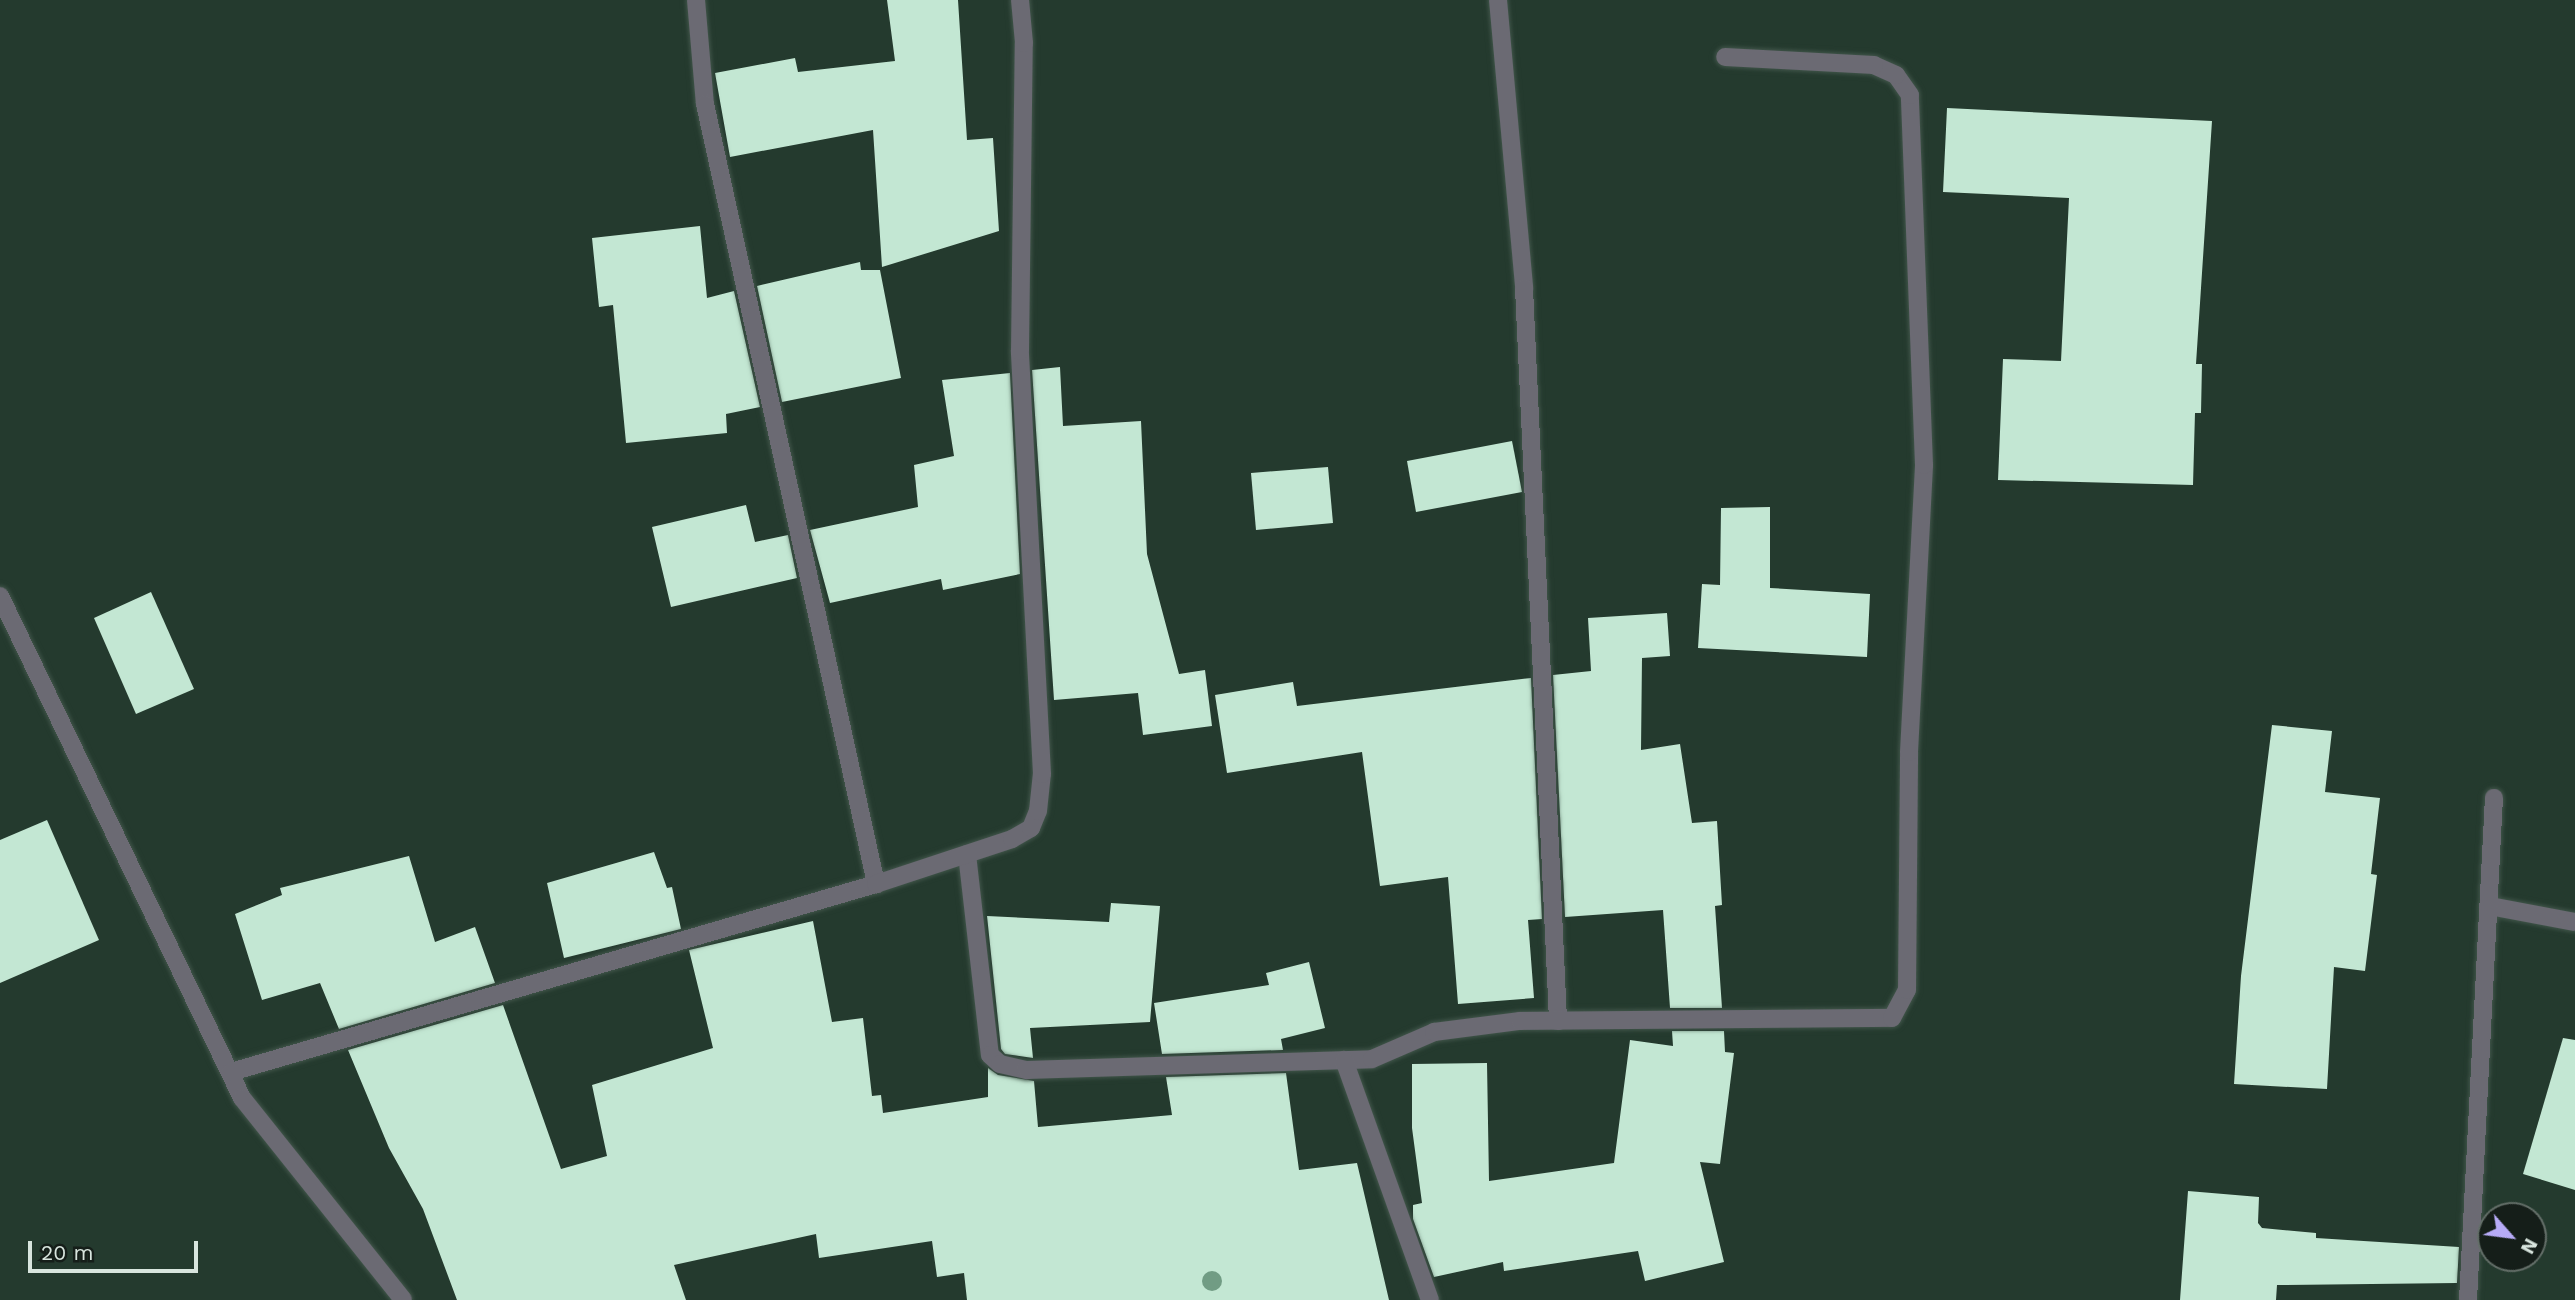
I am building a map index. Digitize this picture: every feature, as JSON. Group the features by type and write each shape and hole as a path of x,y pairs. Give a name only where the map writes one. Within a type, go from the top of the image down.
{"street":[{"path":"696,0 705,104 876,884"},
{"path":"231,1072 876,884 967,854 1031,828 1038,811 1042,774 1020,351 1024,43 1020,0"},
{"path":"1498,0 1524,288 1559,1021"},
{"path":"967,854 990,1055 1000,1063 1027,1070 1372,1059 1434,1032 1559,1021 1742,1017 1882,1021 1892,1018 1907,990 1909,752 1924,465 1910,94 1896,75 1874,65 1726,57"},
{"path":"0,596 243,1098 403,1300"},
{"path":"2468,1300 2494,798"},
{"path":"2490,906 2575,922"},
{"path":"1344,1060 1430,1300"}],"building":[{"path":"887,0 958,0 967,140 993,138 999,231 882,267 873,130 730,157 715,73 795,58 798,72 895,61"},
{"path":"1947,108 2212,121 2196,364 2202,364 2201,413 2195,413 2193,485 1998,480 2003,359 2061,361 2069,198 1943,192"},
{"path":"700,226 707,298 734,291 760,407 726,414 727,433 626,443 613,305 599,307 592,238"},
{"path":"860,262 861,270 880,270 901,378 782,402 757,286"},
{"path":"1060,367 1063,426 1141,421 1147,554 1179,674 1205,670 1212,726 1143,735 1138,693 1054,700 1032,370"},
{"path":"1010,373 1020,574 943,590 941,579 830,603 810,530 918,507 914,465 954,456 942,380"},
{"path":"1512,441 1522,492 1416,512 1407,461"},
{"path":"1328,467 1333,523 1256,530 1251,473"},
{"path":"746,505 755,542 788,535 797,578 671,607 652,527"},
{"path":"1770,507 1770,588 1870,594 1867,657 1698,648 1702,584 1720,585 1721,508"},
{"path":"151,592 194,689 136,714 94,618"},
{"path":"1667,613 1670,656 1642,658 1641,750 1680,744 1692,823 1717,821 1722,905 1715,906 1722,1008 1670,1008 1663,910 1565,917 1553,675 1591,671 1588,618"},
{"path":"1531,678 1542,919 1528,920 1534,998 1458,1004 1448,877 1380,886 1362,752 1227,773 1215,695 1293,682 1297,706"},
{"path":"2272,725 2332,731 2325,792 2380,798 2371,874 2377,875 2365,971 2334,967 2327,1089 2234,1084 2241,976"},
{"path":"47,820 99,940 0,983 0,840"},
{"path":"654,852 667,888 672,887 681,929 564,958 547,883"},
{"path":"409,856 435,942 475,927 495,983 339,1029 320,983 262,1000 235,914 282,895 280,888"},
{"path":"1111,903 1160,906 1150,1022 1030,1028 1033,1058 1005,1054 1001,1049 987,916 1109,922"},
{"path":"813,921 832,1022 863,1018 872,1096 881,1095 883,1113 988,1097 988,1068 998,1075 1034,1081 1038,1127 1172,1115 1166,1077 1286,1073 1299,1170 1357,1163 1389,1300 967,1300 964,1273 937,1277 932,1241 819,1258 816,1234 674,1265 686,1300 457,1300 423,1209 389,1148 348,1050 503,1005 561,1169 607,1156 592,1085 713,1048 689,950"},
{"path":"1309,962 1325,1028 1281,1039 1283,1050 1162,1054 1154,1003 1269,985 1266,973"},
{"path":"1672,1031 1724,1031 1725,1052 1734,1053 1720,1164 1700,1162 1724,1262 1645,1281 1638,1251 1504,1271 1503,1262 1434,1277 1413,1219 1413,1205 1422,1203 1412,1128 1412,1064 1487,1063 1489,1181 1614,1163 1630,1040 1673,1046"},
{"path":"2563,1038 2575,1040 2575,1190 2523,1174"},
{"path":"2188,1191 2259,1197 2258,1223 2262,1228 2316,1233 2316,1238 2459,1247 2457,1283 2277,1285 2276,1300 2180,1300"}]}
